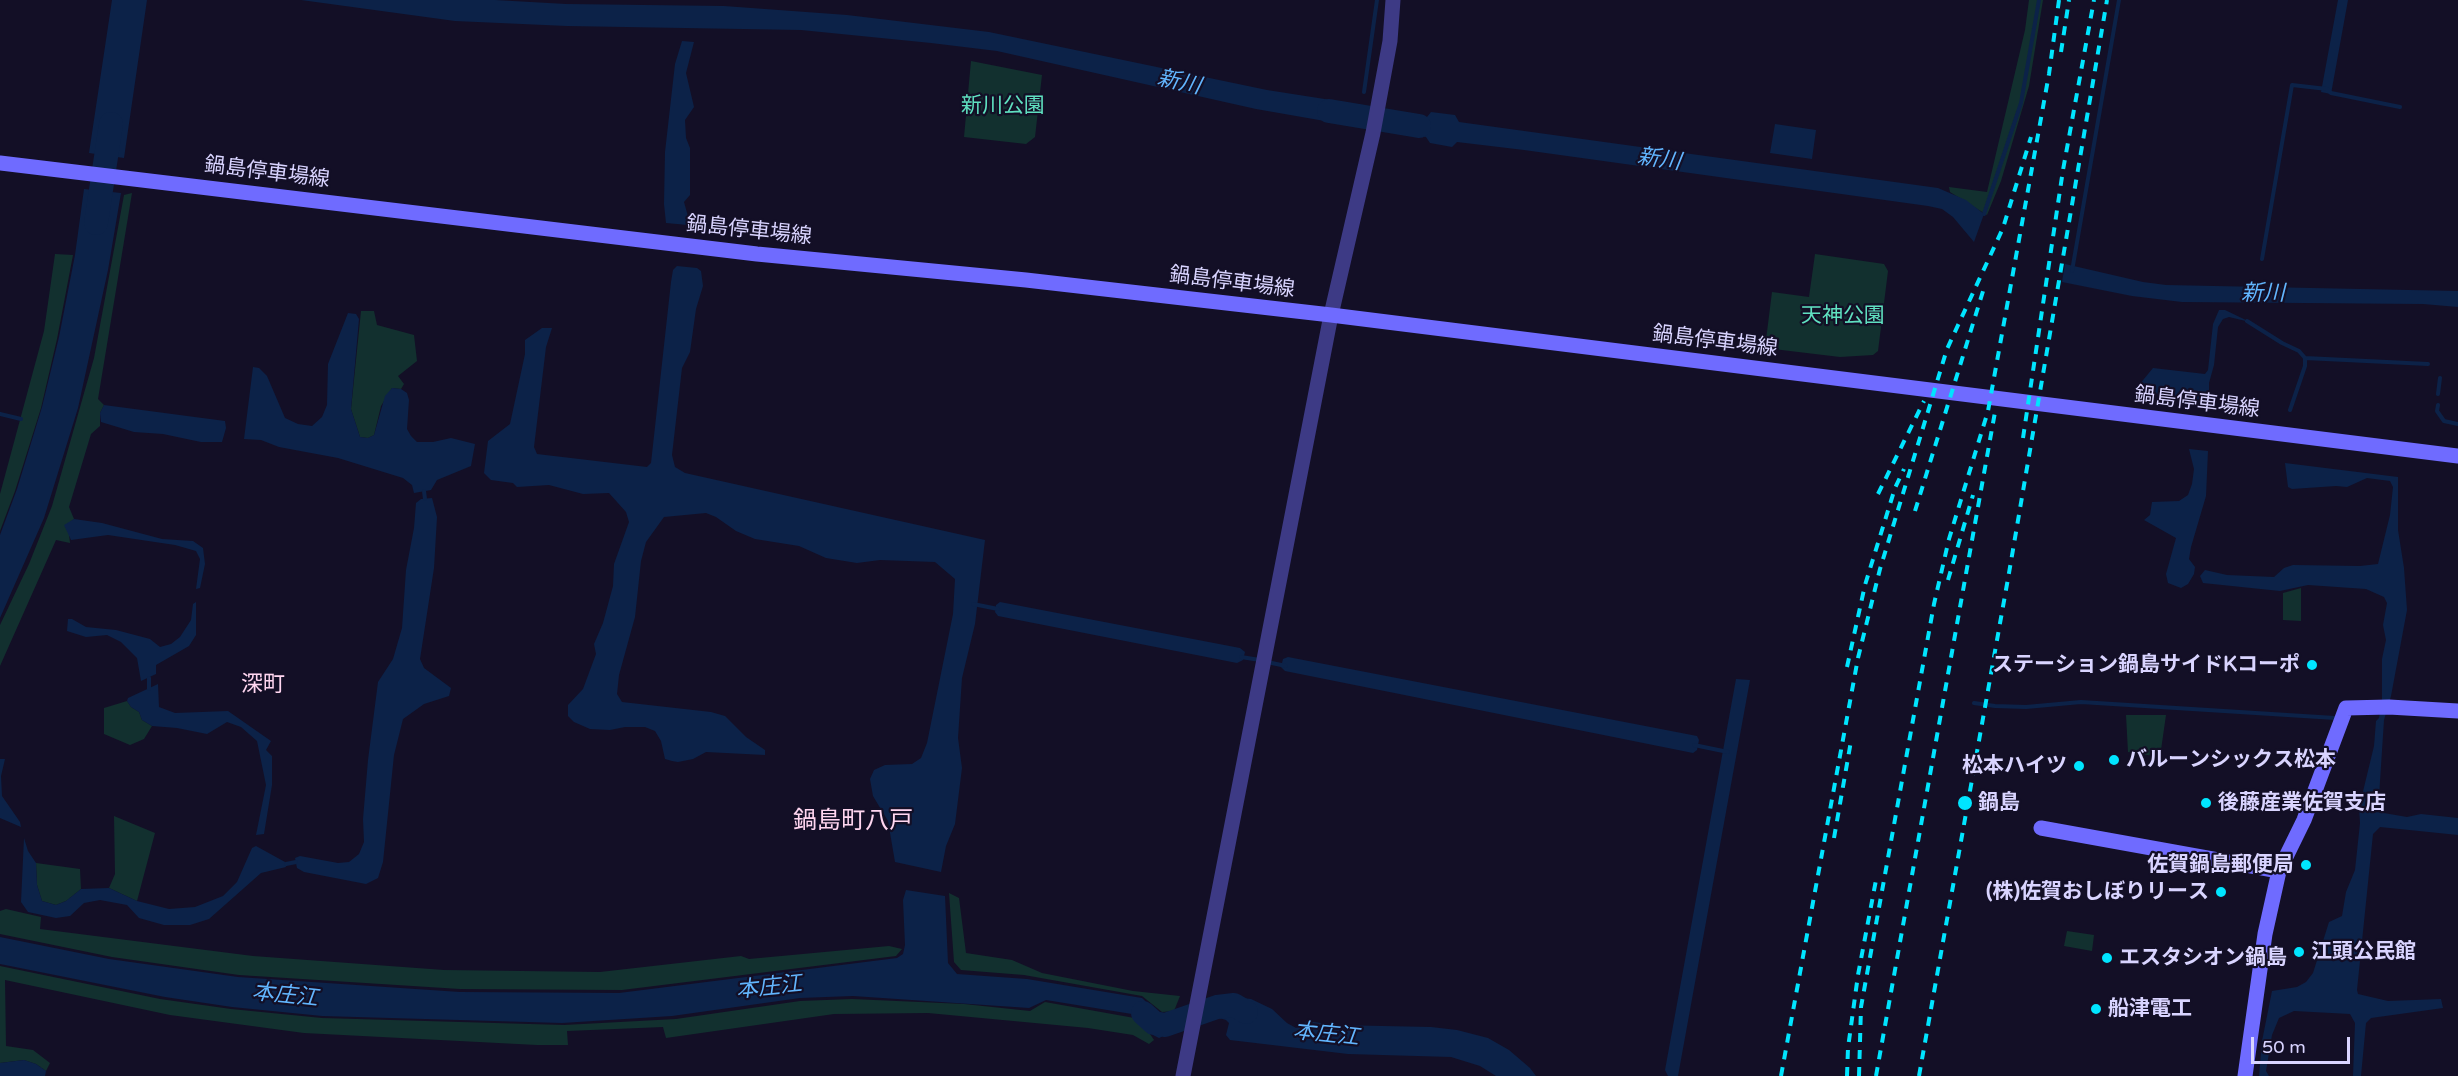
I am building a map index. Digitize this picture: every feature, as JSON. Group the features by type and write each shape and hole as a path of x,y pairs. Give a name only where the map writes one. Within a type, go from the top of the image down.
{"main road":[{"name":"鍋島停車場線","path":"0,163 757,254 1026,280 1331,315 2452,456"},
{"path":"2245,1076 2265,934 2279,871 2304,820 2346,708 2383,707 2458,711"},
{"path":"2041,828 2279,871"}],"street":[{"path":"1183,1076 1331,315 1380,99 1394,0"}],"green space":[{"path":"2029,0 2043,0 2029,86 2001,181 1987,215 1950,192 1949,187 1987,192 2025,30"},
{"name":"新川公園","path":"971,61 1042,75 1035,137 1026,144 964,137"},
{"path":"132,193 98,399 104,405 100,413 100,426 91,434 69,507 74,519 65,526 70,543 56,540 0,666 0,625 29,564 52,506 94,358 124,195"},
{"path":"55,254 73,255 57,339 41,408 0,531 0,494 44,331"},
{"name":"天神公園","path":"1815,254 1884,264 1888,271 1878,351 1873,355 1840,357 1765,348 1772,292 1809,297"},
{"path":"361,311 374,311 377,325 414,335 417,361 398,376 404,384 401,389 392,388 381,406 374,435 368,438 360,437 351,409"},
{"path":"2301,588 2301,621 2283,620 2283,593"},
{"path":"127,701 139,712 142,720 152,726 144,739 130,745 104,734 104,708"},
{"path":"2126,715 2166,715 2160,757 2128,752"},
{"path":"114,816 155,833 137,901 109,888 115,874"},
{"path":"36,863 80,869 81,889 66,901 56,905 42,901 37,885"},
{"path":"949,893 959,898 966,953 1012,960 1042,973 1133,991 1180,996 1174,1011 1162,1012 1142,996 1024,975 961,970 954,962"},
{"path":"6,909 41,917 40,929 253,956 444,970 600,972 741,956 749,959 889,946 902,949 896,956 622,990 460,989 239,975 112,957 0,934 0,911"},
{"path":"2067,931 2094,935 2092,951 2064,946"},
{"path":"0,966 160,999 322,1018 564,1025 676,1019 800,1001 852,999 964,1004 1030,1011 1045,1002 1140,1019 1154,1040 1149,1044 1133,1035 1088,1028 928,1013 834,1014 666,1038 663,1027 567,1031 568,1045 304,1033 170,1015 5,980 6,1046 33,1050 50,1063 46,1071 24,1060 0,1063"}],"water":[{"path":"112,0 147,0 124,158 89,153"},
{"path":"301,0 495,0 566,4 724,6 847,15 989,32 1267,90 1363,105 1359,127 1256,109 997,51 931,43 801,30 567,26 455,21"},
{"path":"2338,0 2348,0 2331,94 2321,92"},
{"path":"682,41 694,42 686,73 694,107 685,120 686,138 690,148 690,195 684,202 689,220 688,225 666,223 664,204 665,152 675,64"},
{"path":"1390,110 1427,117 1431,112 1455,115 1459,122 1938,188 1966,200 1984,214 1974,242 1953,217 1942,209 1524,150 1457,142 1452,147 1430,143 1426,137 1386,131"},
{"path":"1775,124 1816,130 1812,159 1770,153"},
{"path":"84,189 121,193 108,270 78,408 44,518 0,618 0,535 17,489 42,407 59,337 75,255"},
{"path":"2065,264 2166,285 2458,291 2458,307 2423,304 2182,302 2132,296 2062,282"},
{"path":"677,266 697,268 701,271 703,286 696,309 690,352 682,368 672,455 675,467 685,473 985,540 975,624 962,678 958,738 962,768 955,824 946,846 941,872 895,862 888,821 873,796 870,779 874,770 885,765 912,764 921,758 927,743 953,614 955,579 935,562 880,560 857,563 826,558 799,546 755,539 736,531 706,513 664,517 646,542 641,561 635,617 619,675 617,694 622,702 711,712 725,716 746,737 765,750 765,755 706,752 693,759 672,761 665,759 661,741 655,731 645,727 590,729 574,722 568,716 568,705 583,689 596,654 594,644 603,623 613,586 614,564 629,522 626,512 609,493 583,494 549,485 517,487 513,483 491,480 484,473 488,441 510,424 525,354 525,340 542,328 552,328 546,347 534,447 537,454 647,467 651,463 671,282 673,270"},
{"path":"2219,310 2225,310 2250,322 2229,317 2223,319 2218,327 2214,365 2209,383 2209,401 2138,391 2139,385 2153,368 2205,374 2208,370 2213,324"},
{"path":"348,313 356,314 359,319 351,409 360,437 368,438 374,435 385,396 392,388 401,389 407,393 409,400 407,429 411,436 417,442 433,442 451,438 475,444 471,466 437,480 431,490 414,493 412,485 403,478 338,458 279,447 261,440 244,439 253,367 259,368 267,376 285,418 298,424 312,426 322,417 327,405 328,364"},
{"path":"104,405 225,421 226,428 222,442 201,442 163,434 134,432 101,422 100,413"},
{"path":"2189,449 2208,451 2206,496 2189,559 2195,567 2194,574 2188,584 2181,588 2168,583 2166,574 2176,538 2144,520 2150,515 2152,502 2179,501 2188,495 2194,469"},
{"path":"2285,463 2398,477 2398,530 2407,610 2391,696 2384,720 2378,812 2407,817 2421,814 2458,818 2458,835 2380,827 2373,834 2358,994 2388,1001 2441,999 2443,1008 2371,1018 2366,1023 2361,1076 2353,1076 2355,1023 2350,1014 2294,1011 2279,1018 2272,1035 2266,1071 2269,1076 2259,1076 2262,1041 2272,991 2297,987 2306,982 2313,973 2329,922 2342,916 2346,892 2355,870 2360,823 2359,808 2374,746 2376,721 2379,718 2382,702 2382,659 2386,640 2383,625 2387,603 2384,597 2366,589 2308,585 2280,591 2203,583 2200,576 2205,570 2227,575 2274,577 2284,568 2293,565 2378,564 2390,515 2393,487 2390,481 2367,478 2347,487 2292,489 2288,487"},
{"path":"432,498 437,517 434,568 420,659 424,668 451,688 449,696 424,704 403,719 394,755 383,862 378,878 366,884 304,872 297,868 295,858 300,856 338,863 349,862 359,854 364,842 363,819 368,760 378,682 393,659 402,628 406,570 416,503 421,499"},
{"path":"74,519 102,523 162,539 193,541 203,548 205,564 200,588 196,589 200,559 196,551 175,545 108,535 71,540 64,525"},
{"path":"196,602 196,635 189,646 156,665 156,674 141,681 137,658 121,642 107,635 86,637 67,631 68,619 72,619 86,627 116,630 150,639 160,647 171,644 180,637 191,620 193,604"},
{"path":"1000,602 1240,648 1245,652 1243,660 1237,663 998,616 995,612 996,605"},
{"path":"1288,657 1697,736 1699,740 1697,750 1693,753 1285,671 1281,667 1283,659"},
{"path":"1736,679 1750,680 1678,1076 1668,1076 1665,1070"},
{"path":"158,684 159,707 175,713 228,711 271,741 266,750 272,756 272,785 264,834 256,835 266,785 257,741 241,727 227,722 207,734 152,726 142,720 139,712 127,701 128,698"},
{"path":"0,759 5,759 1,776 2,796 21,827 0,818"},
{"path":"24,838 28,851 36,863 37,885 42,901 56,905 66,901 81,889 109,888 137,901 169,909 195,907 223,896 237,882 252,848 256,846 285,862 286,867 261,873 209,919 190,925 164,925 139,918 127,905 100,900 84,903 70,916 56,918 28,912 21,902"},
{"path":"906,890 945,896 948,963 957,974 1027,979 1142,998 1160,1015 1174,1016 1170,1033 1159,1038 1153,1035 1147,1023 1138,1015 1046,1000 1029,1008 853,996 800,998 672,1016 562,1023 322,1016 232,1007 165,997 0,964 0,937 109,959 238,977 460,992 619,993 897,958 903,954 905,945 903,900"},
{"path":"1234,997 1251,999 1272,1009 1296,1028 1307,1021 1335,1025 1431,1027 1457,1030 1488,1038 1509,1050 1536,1076 1496,1076 1480,1066 1451,1057 1348,1054 1230,1040 1226,1035 1229,1023 1216,1017 1218,1001"},
{"path":"24,1060 46,1071 45,1076 0,1076 0,1063"}],"waterway":[{"path":"1364,92 1377,0"},
{"path":"1984,214 2021,103 2039,0"},
{"path":"2072,271 2119,0"},
{"path":"2262,259 2292,85 2327,89 2331,93 2400,107"},
{"name":"新川","path":"1329,111 1419,126"},
{"path":"96,223 111,124"},
{"path":"2247,321 2299,351 2305,358 2305,366 2290,410"},
{"path":"2305,358 2428,364"},
{"path":"2438,394 2440,378"},
{"path":"2438,405 2437,411 2444,421 2458,424"},
{"path":"0,414 21,419"},
{"path":"424,491 425,499"},
{"path":"973,604 998,609"},
{"path":"1241,657 1260,660"},
{"path":"1267,662 1286,666"},
{"path":"149,678 149,689"},
{"path":"1974,703 2026,707 2081,702 2335,718"},
{"path":"1694,745 1728,752"},
{"path":"286,864 296,862"},
{"name":"本庄江","path":"1143,1013 1154,1023 1165,1025 1217,1007 1234,1005 1246,1012"}],"railway":[{"path":"1859,1076 1861,1007 1934,604 1949,539 1988,411 2049,74 2059,0"},
{"path":"2061,52 2069,0"},
{"path":"2023,438 2063,170 2094,0"},
{"path":"1919,1076 2009,573 2107,0"},
{"path":"1781,1076 1858,658 1880,569 1947,349 2003,228 2031,137"},
{"path":"1915,511 1984,288"},
{"path":"1878,494 1924,401"},
{"path":"1876,1076 1995,412"},
{"path":"1847,667 1865,585 1895,488 1904,469"},
{"path":"1948,580 1973,495"},
{"path":"1834,838 1851,741"},
{"path":"1847,1076 1848,1048 1858,975 1876,880"}],"place":[{"name":"ステーション鍋島サイドKコーポ","path":"2312,665"},
{"name":"バルーンシックス松本","path":"2114,760"},
{"name":"松本ハイツ","path":"2079,766"},
{"name":"鍋島","path":"1965,803"},
{"name":"後藤産業佐賀支店","path":"2206,803"},
{"name":"佐賀鍋島郵便局","path":"2306,865"},
{"name":"(株)佐賀おしぼりリース","path":"2221,892"},
{"name":"江頭公民館","path":"2299,952"},
{"name":"エスタシオン鍋島","path":"2107,958"},
{"name":"船津電工","path":"2096,1009"}],"district":[{"name":"深町","path":"263,685"},
{"name":"鍋島町八戸","path":"853,822"}]}
